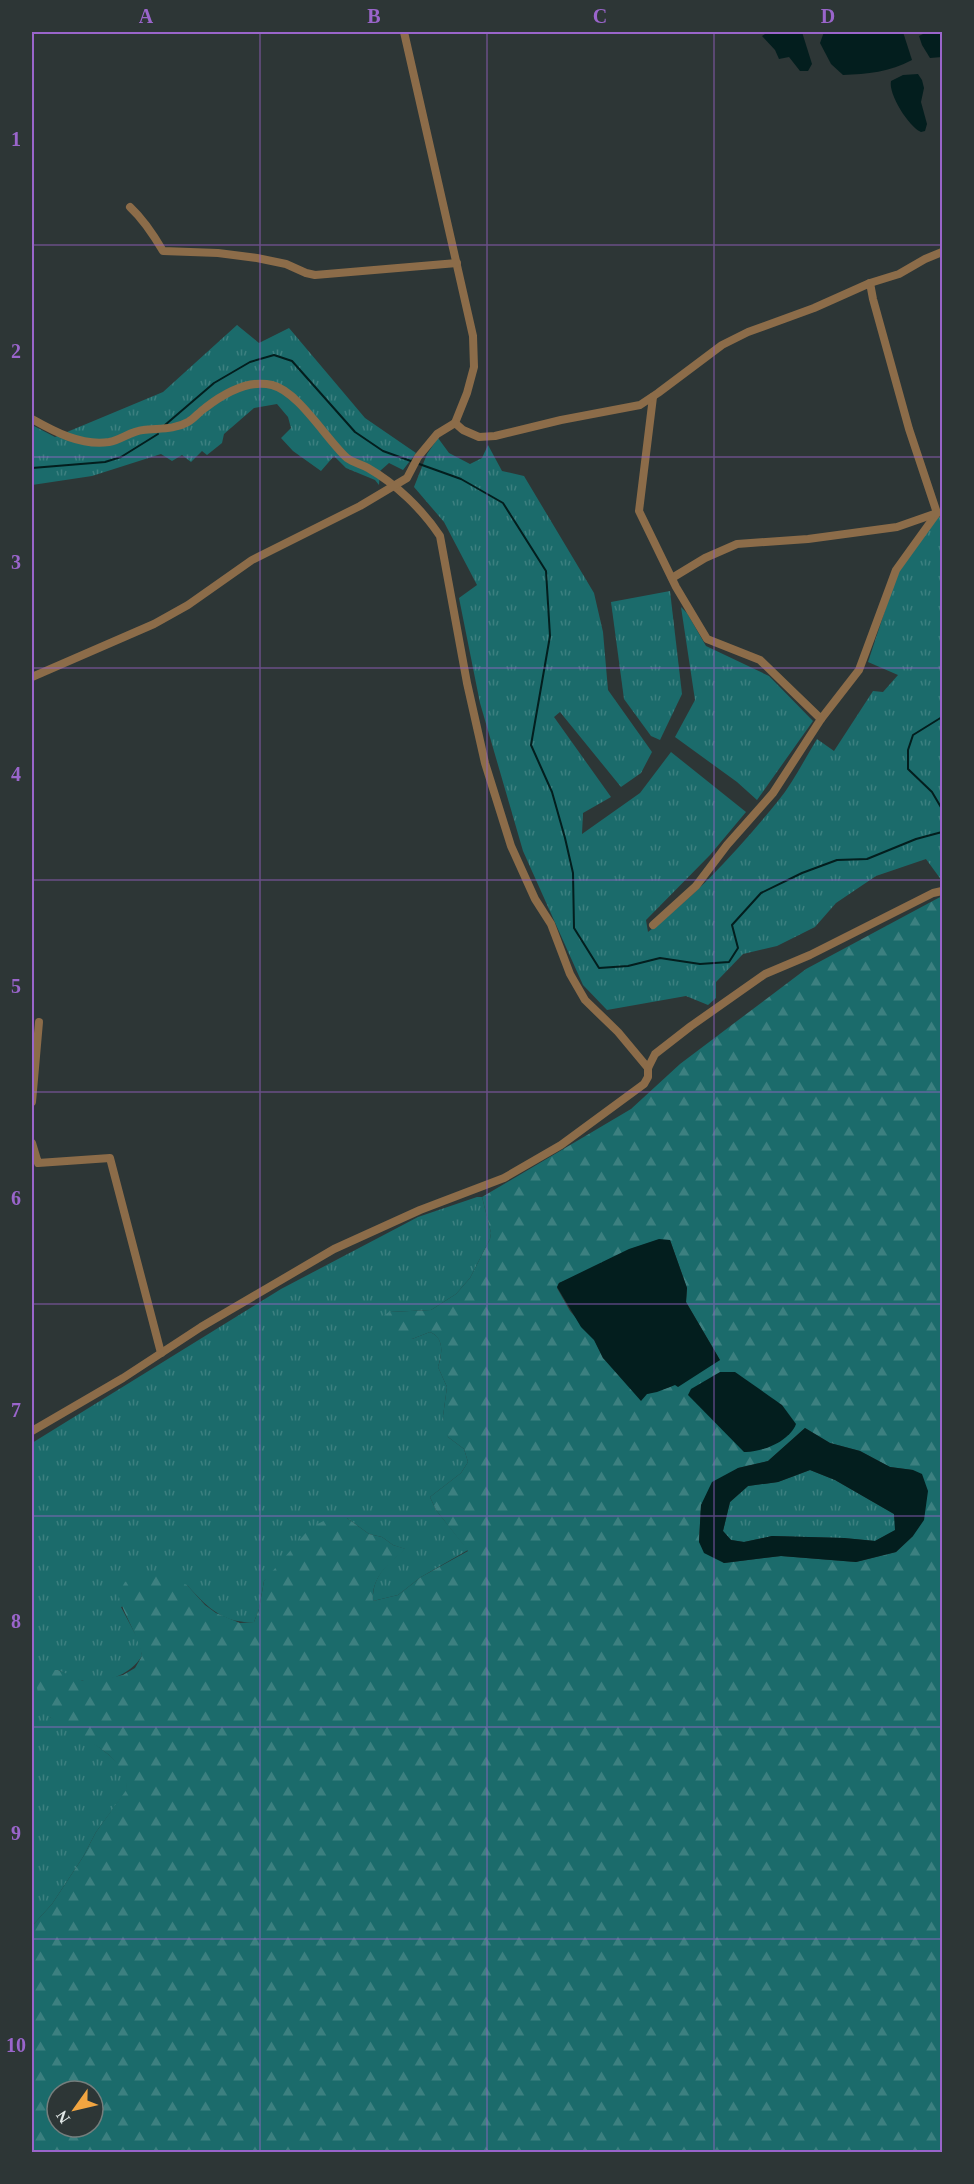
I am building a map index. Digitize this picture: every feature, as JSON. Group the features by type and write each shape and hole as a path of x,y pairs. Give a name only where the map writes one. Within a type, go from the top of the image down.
{"street":[{"path":"32,677 154,624 188,605 252,560 360,506 406,477 418,457 437,434 455,423 474,367 473,336 404,32"},
{"path":"130,207 154,234 163,251 218,253 257,258 286,264 315,275 457,263"},
{"path":"455,423 479,437 495,436 561,420 640,405 722,345 748,332 814,308 870,283 899,274 942,252"},
{"path":"870,283 909,429 937,513"},
{"path":"32,419 56,433 83,441 109,442 139,430 175,428 188,422 229,392 249,385 273,385 289,395 316,422 337,449 352,462 367,468 413,503 440,536 485,763 510,846 535,899 551,924 570,974 585,1000 618,1032 648,1068"},
{"path":"653,397 639,511 672,578 707,639 760,660 821,719"},
{"path":"672,578 705,558 737,544 808,539 897,527 937,513"},
{"path":"653,925 696,886 741,828 773,794 821,719 859,670 896,570 937,513"},
{"path":"32,1431 123,1378 201,1327 334,1249 420,1210 504,1178 551,1151 644,1084 655,1054 765,974 810,956 933,893 942,891"},
{"path":"32,1102 39,1022"},
{"path":"32,1143 38,1163 110,1158 161,1353"}],"green space":[{"path":"237,325 259,343 289,328 365,418 416,453 403,470 389,463 380,471 379,485 375,480 346,468 334,456 321,471 293,451 281,438 291,428 288,417 277,404 254,408 224,434 222,443 207,455 202,451 191,462 182,455 172,461 161,454 92,476 32,485 32,425 55,437 163,392"},
{"path":"438,438 449,453 470,464 482,458 488,445 502,471 524,476 594,593 603,632 608,690 652,752 641,773 621,787 560,712 554,717 611,797 583,813 582,834 640,793 671,752 746,812 710,855 646,920 648,932 717,871 748,837 794,779 817,739 834,751 873,691 883,692 898,675 868,662 898,571 939,516 942,522 942,881 926,859 876,876 836,903 815,927 777,946 743,954 716,982 716,998 708,1005 686,996 607,1010 583,985 523,851 480,703 459,598 477,585 444,522 414,487 427,454"},
{"path":"670,591 682,694 660,740 651,736 624,699 611,602"},
{"path":"681,607 687,613 706,646 769,676 813,721 757,800 737,782 675,737 695,700"},
{"path":"942,896 942,2152 32,2152 32,1926 52,1904 83,1857 96,1832 127,1789 117,1763 108,1754 62,1726 47,1714 40,1700 35,1679 45,1670 58,1670 83,1681 123,1675 135,1668 142,1656 118,1594 125,1582 136,1576 149,1574 187,1585 205,1605 216,1613 240,1623 254,1622 264,1581 310,1528 333,1516 347,1518 369,1534 382,1537 393,1545 406,1549 382,1571 375,1585 373,1601 398,1595 421,1577 468,1551 436,1510 430,1497 461,1473 468,1462 464,1449 448,1437 445,1431 443,1416 447,1387 438,1367 440,1343 438,1338 430,1332 412,1339 391,1336 384,1323 384,1316 389,1312 431,1310 456,1294 470,1278 490,1239 491,1233 482,1197 631,1109 680,1064 806,969","holes":["670,1240 687,1288 686,1302 720,1360 670,1387 647,1394 603,1358 594,1339 570,1311 557,1288 559,1283","805,1428 830,1443 860,1451 890,1467 913,1470 913,1536 896,1552 856,1562 781,1556 724,1563 699,1542 701,1505 738,1468 768,1461"]},
{"path":"482,1197 491,1233 470,1278 456,1294 431,1310 389,1312 412,1339 430,1332 440,1342 438,1367 447,1387 443,1416 448,1437 464,1449 468,1462 461,1473 430,1497 436,1510 468,1550 421,1577 398,1595 373,1601 375,1584 382,1571 405,1549 393,1545 382,1537 369,1534 347,1518 264,1581 254,1622 243,1622 224,1617 201,1600 187,1585 121,1607 140,1643 142,1656 124,1673 109,1679 81,1680 58,1670 50,1717 92,1742 112,1758 125,1775 127,1790 96,1832 83,1857 52,1904 32,1926 32,1443 281,1289 418,1217"},
{"path":"810,1470 835,1480 894,1514 896,1530 875,1541 772,1536 744,1542 731,1540 723,1531 730,1502 748,1486 778,1482"}],"shaded area":[{"path":"768,32 802,32 812,64 808,71 800,71 789,57 779,59 775,50 762,36"},
{"path":"824,32 903,32 912,60 878,72 843,75 831,64 820,43"},
{"path":"927,32 942,32 942,57 930,58 922,45 919,36"},
{"path":"918,74 924,88 921,102 927,124 925,131 921,132 900,110 891,87 891,81 903,75"},
{"path":"659,1239 670,1240 687,1288 686,1302 720,1360 678,1387 675,1385 647,1394 641,1401 603,1358 594,1340 581,1327 557,1287 559,1283 629,1249"},
{"path":"720,1372 735,1372 782,1405 796,1424 788,1436 766,1448 744,1452 688,1395 691,1389"},
{"path":"805,1428 830,1443 860,1451 890,1467 913,1470 922,1474 928,1491 924,1520 913,1536 896,1552 856,1562 781,1556 724,1563 704,1553 699,1542 701,1505 712,1482 738,1468 768,1461","holes":["810,1470 835,1480 894,1514 895,1530 875,1541 772,1536 744,1542 731,1540 723,1531 730,1502 748,1486 778,1482"]}],"waterway":[{"path":"165,425 214,383 250,362 274,355 292,361 355,432 383,451 461,479 503,503 546,571 550,636 531,745 552,792 565,838 573,873 574,928 599,968 628,966 660,958 700,964 729,962 738,948 732,925 761,893 802,873 837,860 867,859 916,839 942,832"},
{"path":"32,468 105,462 121,457 158,434"},
{"path":"942,717 913,735 908,750 908,769 932,792 942,809"}]}
